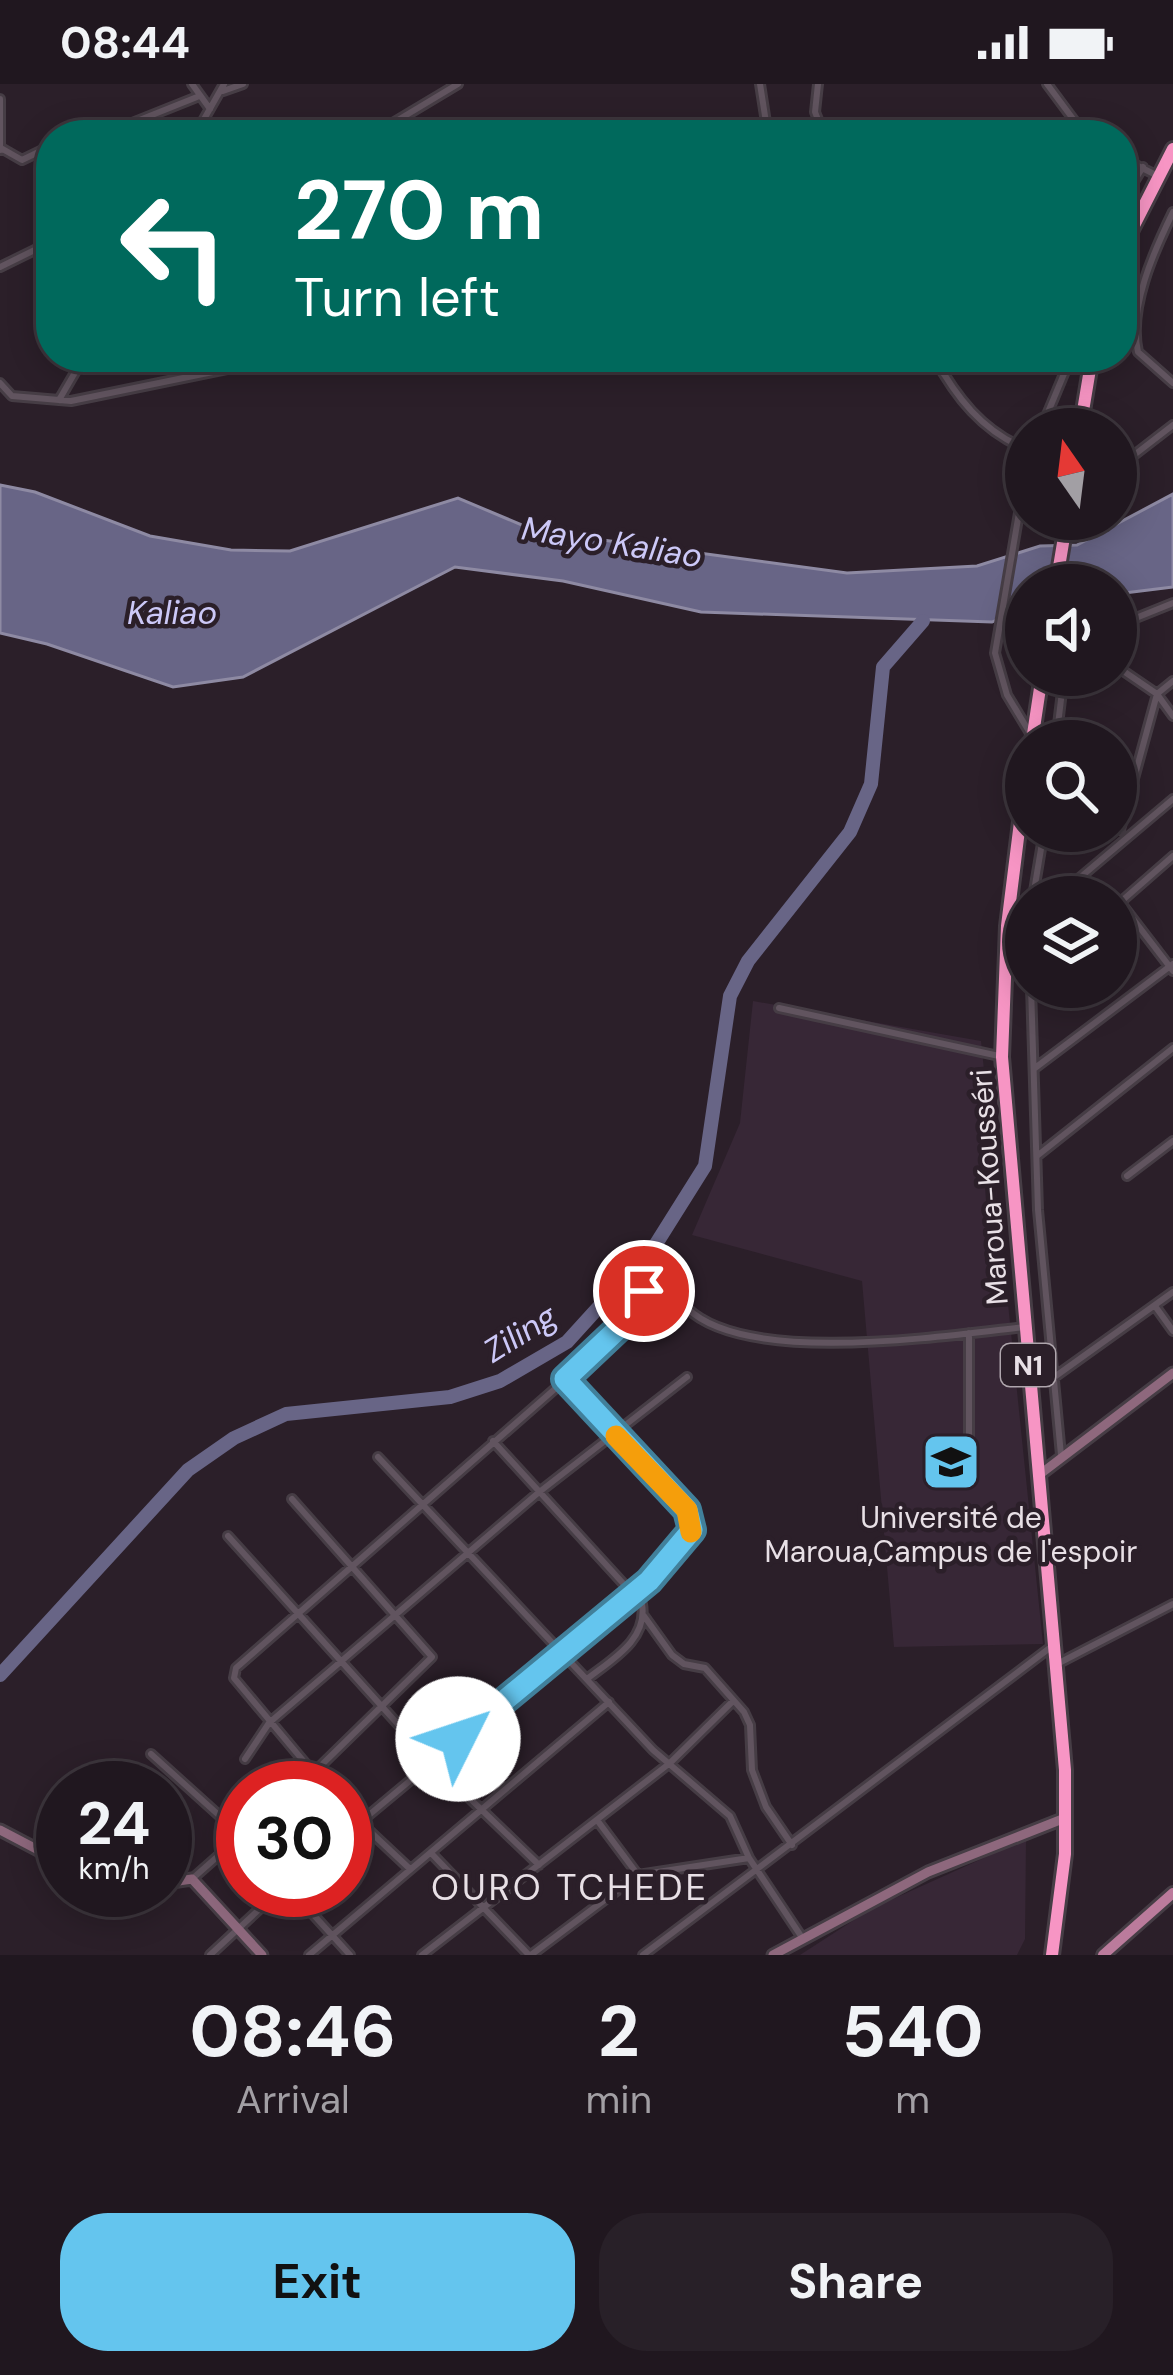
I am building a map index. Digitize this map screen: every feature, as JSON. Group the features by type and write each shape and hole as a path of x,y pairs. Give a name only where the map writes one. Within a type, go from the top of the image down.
{"highway":[{"path":"1137,216 1173,149"},
{"path":"1084,408 1090,372"},
{"name":"Maroua-Kousséri","path":"1016,852 1007,926 1002,1057 1065,1818 1052,1955"},
{"path":"1054,1940 1065,1955"}],"main road":[{"path":"1038,1476 1173,1373"},
{"path":"773,1955 928,1872 1065,1818"},
{"path":"0,1830 36,1849"},
{"path":"192,1879 262,1955"},
{"path":"1103,1955 1173,1892"}],"street":[{"path":"192,84 210,109"},
{"path":"204,120 222,88 243,84"},
{"path":"398,120 458,84"},
{"path":"760,84 766,120"},
{"path":"818,84 818,120"},
{"path":"1047,84 1074,120"},
{"path":"140,120 197,97"},
{"path":"0,100 0,149 22,160 36,153"},
{"path":"1137,164 1156,175"},
{"path":"1137,177 1143,167"},
{"path":"1137,324 1155,248 1173,212"},
{"path":"0,267 36,249"},
{"path":"1137,340 1138,352 1171,378"},
{"path":"57,402 75,372"},
{"path":"0,383 11,396 57,402 210,372"},
{"path":"943,372 965,407 1005,440"},
{"path":"1050,408 1066,372"},
{"path":"1137,453 1173,425"},
{"path":"1013,540 996,628 1000,675 1022,720"},
{"path":"1137,618 1173,603"},
{"path":"1137,680 1157,694 1173,716"},
{"path":"1137,764 1157,694 1173,681"},
{"path":"1137,828 1173,799"},
{"path":"1081,876 1109,852"},
{"path":"1137,887 1173,856"},
{"path":"1035,1068 1172,967 1137,926"},
{"path":"779,1008 920,1041 973,1046 1002,1057"},
{"path":"1032,1008 1037,1156 1061,1455"},
{"path":"1037,1156 1173,1048"},
{"path":"1127,1176 1173,1141"},
{"path":"301,1761 233,1673 565,1379 620,1327 644,1291"},
{"path":"1053,1378 1173,1292"},
{"path":"1155,1306 1173,1331"},
{"path":"687,1308 709,1325 780,1342 1024,1327"},
{"path":"969,1459 970,1333"},
{"path":"245,1759 269,1723 538,1493 687,1377"},
{"path":"372,1812 632,1592 688,1537 693,1520 565,1379"},
{"path":"493,1442 632,1592 672,1655 684,1664 705,1668 748,1719 750,1762 766,1807 792,1845"},
{"path":"378,1457 466,1556 670,1762 730,1816 749,1858 801,1936"},
{"path":"292,1499 432,1661 413,1673 385,1708 328,1761"},
{"path":"228,1535 432,1762 539,1865"},
{"path":"1054,1666 1173,1604"},
{"path":"587,1679 632,1642 644,1616"},
{"path":"644,1955 1053,1644"},
{"path":"308,1955 610,1701"},
{"path":"422,1955 670,1762 733,1701"},
{"path":"152,1754 216,1812"},
{"path":"597,1820 638,1875"},
{"path":"372,1833 410,1869"},
{"path":"430,1853 530,1955 638,1875 749,1858"},
{"path":"192,1879 216,1858"},
{"path":"210,1955 249,1917"},
{"path":"315,1917 350,1955"}],"shaded area":[{"name":"Université de Maroua,Campus de l'espoir","path":"753,1001 981,1041 1043,1644 894,1647 862,1281 692,1235 740,1123"},
{"path":"1026,1839 1025,1939 1017,1955 800,1955 871,1909"}],"water":[{"name":"Kaliao","path":"0,485 35,492 150,536 231,550 290,551 458,498 536,531 847,573 977,566 1040,546 1137,540 1137,513 1173,494 1173,587 1137,591 1137,564 1005,564 1005,616 992,622 701,612 563,581 455,567 243,677 173,687 0,633"}],"waterway":[{"name":"Ziling","path":"0,1675 188,1470 234,1438 286,1414 450,1397 500,1381 567,1342 656,1244 705,1166 730,996 748,961 850,832 871,784 883,667 923,621"}],"slow traffic":[{"path":"616,1436 687,1510 693,1520 691,1532"}],"place":[{"name":"Université de Maroua,Campus de l'espoir","path":"951,1462"}],"district":[{"name":"OURO TCHEDE","path":"570,1887"}],"route":[{"path":"458,1739 649,1581 692,1530 687,1510 565,1379 620,1327 644,1291"}],"water label":[{"name":"Mayo Kaliao","path":"612,542"}]}
